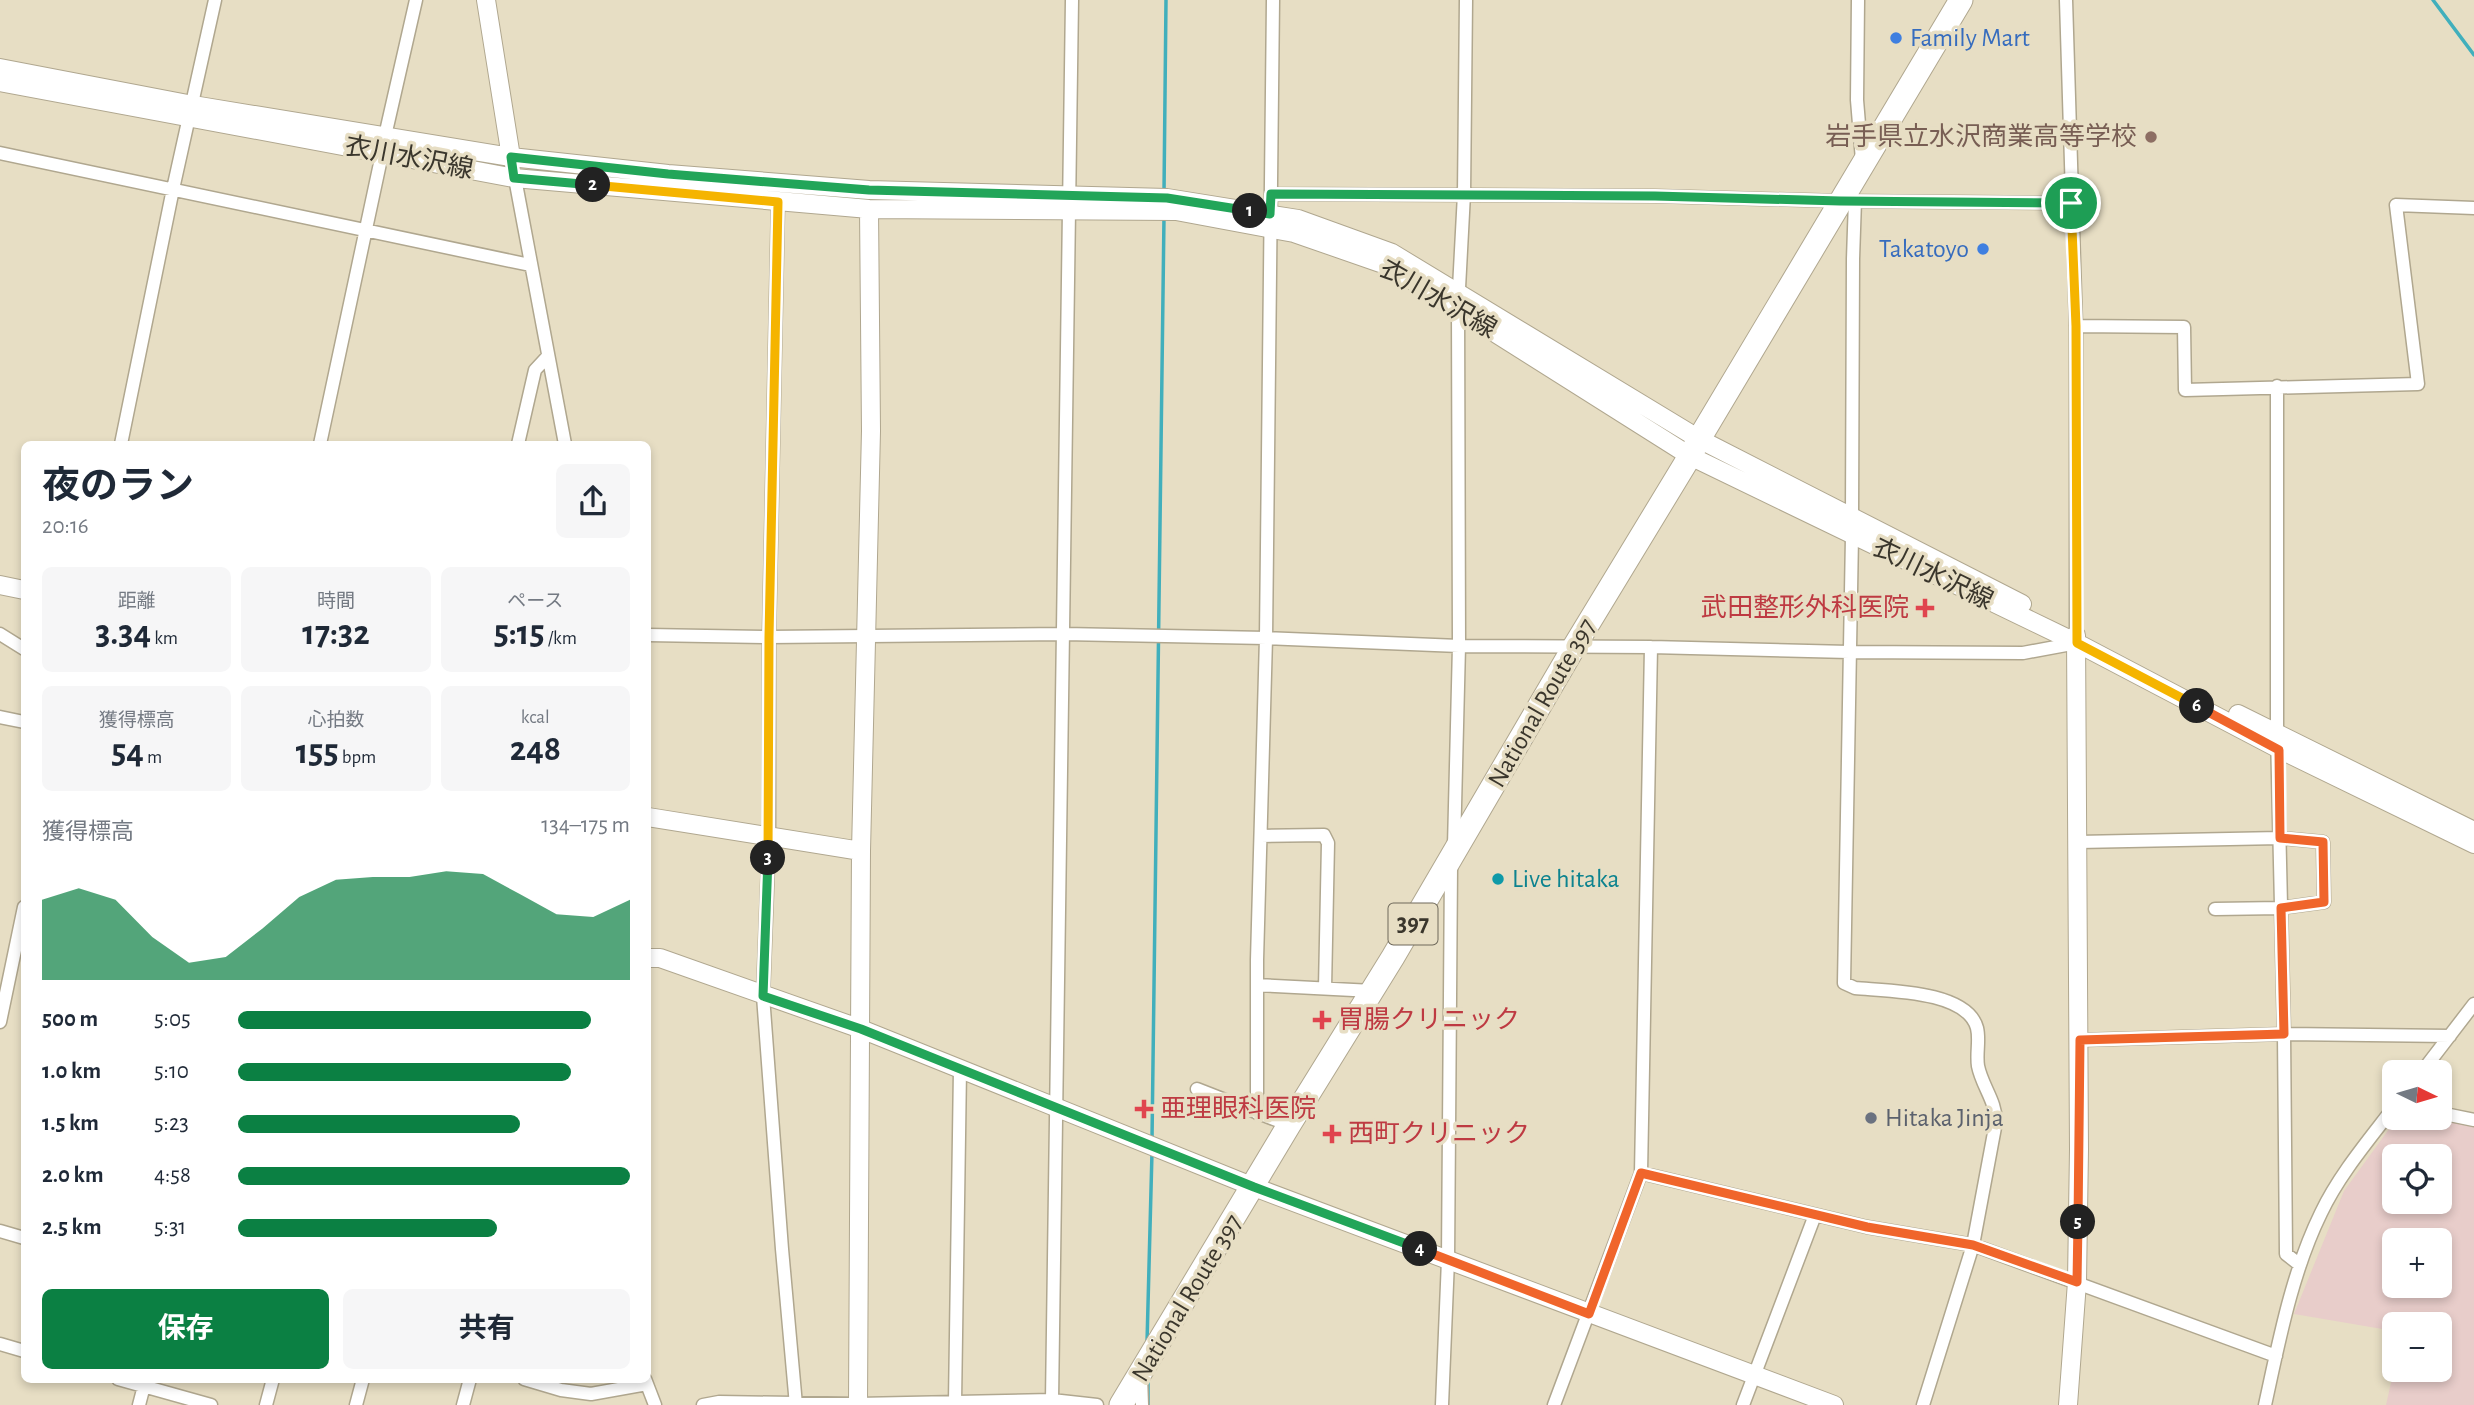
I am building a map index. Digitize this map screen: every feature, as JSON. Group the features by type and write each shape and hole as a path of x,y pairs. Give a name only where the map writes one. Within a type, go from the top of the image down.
{"highway":[{"name":"National Route 397","path":"1121,1405 1373,991 1574,647 1848,201 1863,165 1961,0"}],"main road":[{"path":"486,0 511,157"},
{"name":"衣川水沢線","path":"0,68 192,111"},
{"name":"衣川水沢線","path":"0,82 192,111 383,145 514,178 869,209 1167,198 1270,221 1298,219 1392,253 1458,299 1695,447 2076,637 2474,844"},
{"name":"衣川水沢線","path":"383,145 668,174 1070,203"},
{"path":"858,1404 861,851 871,431 869,209"},
{"path":"0,585 21,589"},
{"path":"2068,1405 2077,1282 2080,1040 2076,637"},
{"name":"衣川水沢線","path":"2278,742 2474,831"},
{"path":"651,818 861,851"},
{"path":"651,958 660,958 861,1029 1254,1187 1834,1405"}],"street":[{"path":"122,441 215,0"},
{"path":"321,441 416,0"},
{"path":"1052,1402 1072,0"},
{"path":"1256,1113 1266,638 1273,0"},
{"path":"1442,1405 1448,1260 1452,856 1459,646 1458,299 1464,194 1466,0"},
{"path":"1858,0 1857,100 1863,165"},
{"path":"651,635 866,637 1064,634 1266,638 1459,646 2023,653 2076,637 2076,326 2066,0"},
{"path":"0,153 530,265"},
{"path":"511,157 564,441"},
{"path":"1271,194 1655,196 2071,203"},
{"path":"1848,201 1853,259 1852,527 1844,984 1855,988 1936,996 1969,1016 1976,1026 1978,1067 1996,1109 1996,1122 1973,1245 1923,1405"},
{"path":"778,202 769,637 769,838 763,996 796,1404"},
{"path":"2076,326 2184,327 2185,390 2418,384 2396,205 2474,208"},
{"path":"519,441 535,370 548,356"},
{"path":"2277,386 2278,742 2286,1254 2300,1265"},
{"path":"0,634 21,647"},
{"path":"1555,1405 1641,1173 1651,647"},
{"path":"0,716 21,721"},
{"path":"1261,836 1324,835 1328,843 1325,988"},
{"path":"2078,842 2280,838 2323,842 2324,902 2281,908 2215,909"},
{"path":"0,1022 21,920"},
{"path":"1257,985 1373,991"},
{"path":"2431,1060 2474,1004"},
{"path":"2080,1040 2284,1034 2450,1036"},
{"path":"955,1402 960,1069"},
{"path":"1197,1089 1289,1125"},
{"path":"2452,1116 2474,1120"},
{"path":"2265,1405 2300,1265 2321,1213 2348,1168 2382,1123"},
{"path":"1641,1173 1815,1215 1973,1245 2276,1356"},
{"path":"1743,1405 1815,1215"},
{"path":"0,1231 21,1237"},
{"path":"0,1344 21,1350"},
{"path":"1141,1374 1142,1405"},
{"path":"139,1405 145,1383 211,1405"},
{"path":"266,1405 272,1383"},
{"path":"355,1405 362,1383"},
{"path":"463,1405 469,1383"},
{"path":"537,1383 561,1390 591,1394 641,1383"},
{"path":"646,1383 655,1405"},
{"path":"558,1405 561,1390"},
{"path":"704,1405 719,1402 1052,1402 1097,1405"}],"shaded area":[{"path":"2452,1122 2474,1126 2474,1405 2386,1405 2391,1382 2452,1382 2452,1312 2382,1312 2382,1329 2294,1314 2344,1191 2388,1130 2452,1130"}],"waterway":[{"path":"1164,192 1166,0"},
{"path":"2433,0 2474,55"},
{"path":"1152,1140 1164,217"},
{"path":"1147,1343 1152,1152"},
{"path":"1148,1379 1148,1405"}],"place":[{"name":"Family Mart","path":"1896,38"},
{"name":"岩手県立水沢商業高等学校","path":"2151,137"},
{"name":"Takatoyo","path":"1983,249"},
{"name":"武田整形外科医院","path":"1925,608"},
{"name":"Live hitaka","path":"1498,879"},
{"name":"胃腸クリニック","path":"1322,1020"},
{"name":"亜理眼科医院","path":"1144,1109"},
{"name":"Hitaka Jinja","path":"1871,1118"},
{"name":"西町クリニック","path":"1332,1134"}],"route":[{"path":"511,157 668,174 869,190 1167,198 1270,214 1271,194 1655,196 2071,203 2076,326 2077,643 2279,750 2280,838 2323,842 2324,902 2281,908 2284,1034 2080,1040 2077,1282 1973,1245 1867,1227 1641,1173 1589,1314 1254,1187 861,1029 763,996 769,838 769,637 778,202 514,178 511,157"}]}
